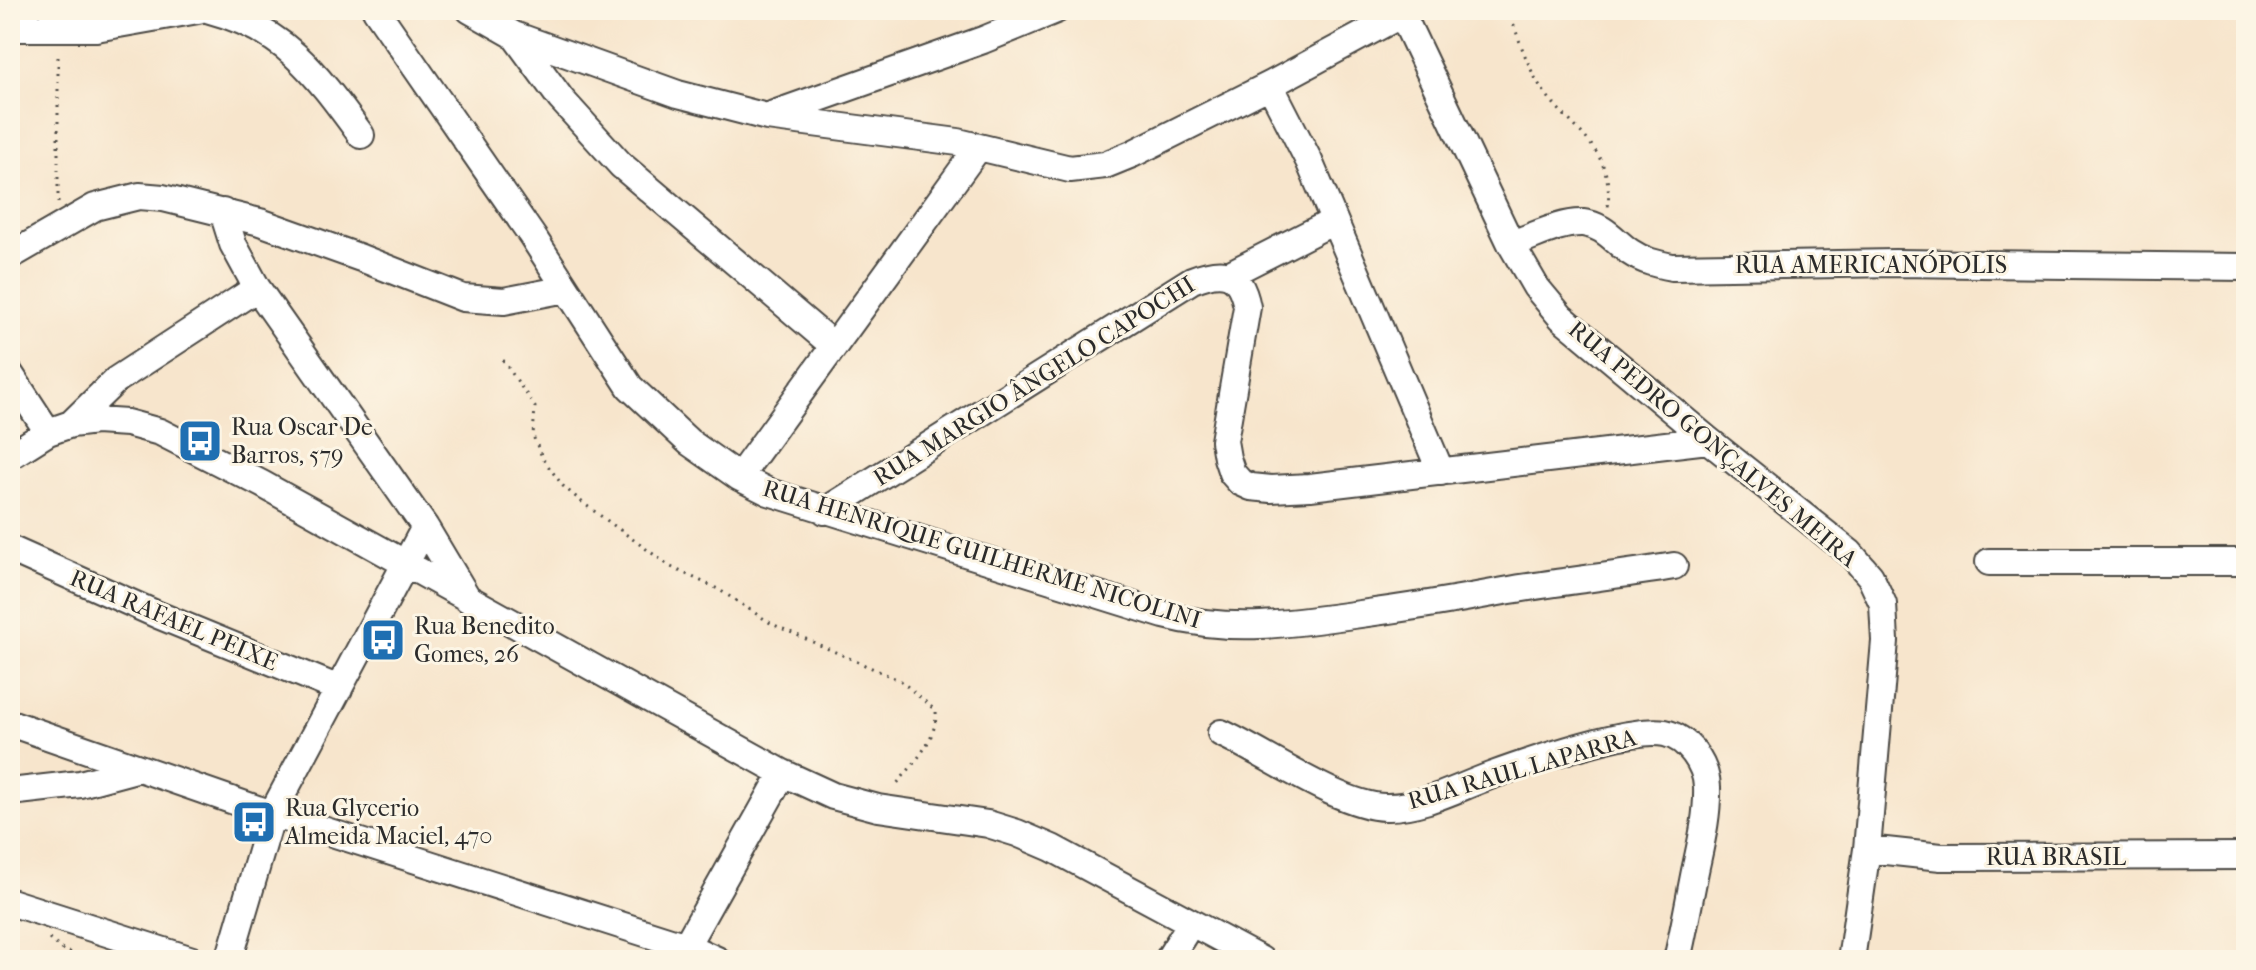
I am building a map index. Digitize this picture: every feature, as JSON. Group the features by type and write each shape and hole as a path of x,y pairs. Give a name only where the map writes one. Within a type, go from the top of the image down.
{"street":[{"path":"10,28 96,28 198,10"},
{"path":"210,10 263,29 293,51 335,99 361,135"},
{"name":"RUA HENRIQUE GUILHERME NICOLINI","path":"376,10 630,387 689,442 739,477 769,492 1164,615 1227,627 1263,627 1398,610 1674,566"},
{"path":"470,10 514,35 678,94 767,117 891,132 978,148 1044,165 1087,169 1132,154 1270,85 1401,12"},
{"path":"767,117 983,40 1056,10"},
{"name":"RUA PEDRO GONÇALVES MEIRA","path":"1401,12 1511,244 1536,287 1561,317 1850,553 1870,576 1883,604 1885,641 1867,849 1851,960"},
{"path":"514,35 561,99 621,165 834,346"},
{"path":"1270,85 1309,161 1441,472"},
{"path":"739,477 978,148"},
{"path":"10,256 95,207 139,196 163,198 223,212 312,240 463,298 504,301 566,289"},
{"path":"223,212 233,244 257,288 425,527 468,599"},
{"path":"1230,274 1334,221"},
{"name":"RUA AMERICANÓPOLIS","path":"1511,244 1582,223 1605,231 1630,252 1649,262 1672,267 1895,263 2246,267"},
{"name":"RUA MARGIO ÂNGELO CAPOCHI","path":"825,511 1192,280 1217,273 1230,274 1244,290 1247,307 1224,441 1232,473 1240,482 1251,487 1271,489 1441,472 1708,440"},
{"path":"10,456 60,428 127,371 257,288"},
{"path":"10,374 60,428"},
{"path":"60,428 96,421 127,423 160,432 262,484 783,773 833,796 878,808 988,824 1017,833 1052,848 1261,960"},
{"path":"229,960 272,814 425,527"},
{"name":"RUA RAFAEL PEIXE","path":"10,549 158,615 339,689"},
{"path":"1989,562 2246,562"},
{"path":"10,723 136,769 682,953 717,960"},
{"name":"RUA RAUL LAPARRA","path":"1221,733 1335,794 1363,804 1386,807 1414,804 1499,773 1607,740 1643,732 1678,737 1701,763 1707,784 1704,825 1677,960"},
{"path":"10,792 80,784 136,769"},
{"path":"682,953 783,773"},
{"name":"RUA BRASIL","path":"1867,849 1941,857 2246,856"},
{"path":"10,902 192,960"},
{"path":"1168,960 1191,923"}],"path":[{"path":"1508,10 1538,82 1550,100 1594,145 1607,171 1609,195 1605,231"},
{"path":"58,30 58,227"},
{"path":"503,360 535,407 533,436 543,459 563,486 583,503 671,567 718,589 772,624 901,681 936,711 937,723 918,757 878,808"}],"place":[{"name":"Rua Oscar De Barros, 579","path":"200,441"},
{"name":"Rua Benedito Gomes, 26","path":"383,640"},
{"name":"Rua Glycerio Almeida Maciel, 470","path":"254,822"}]}
